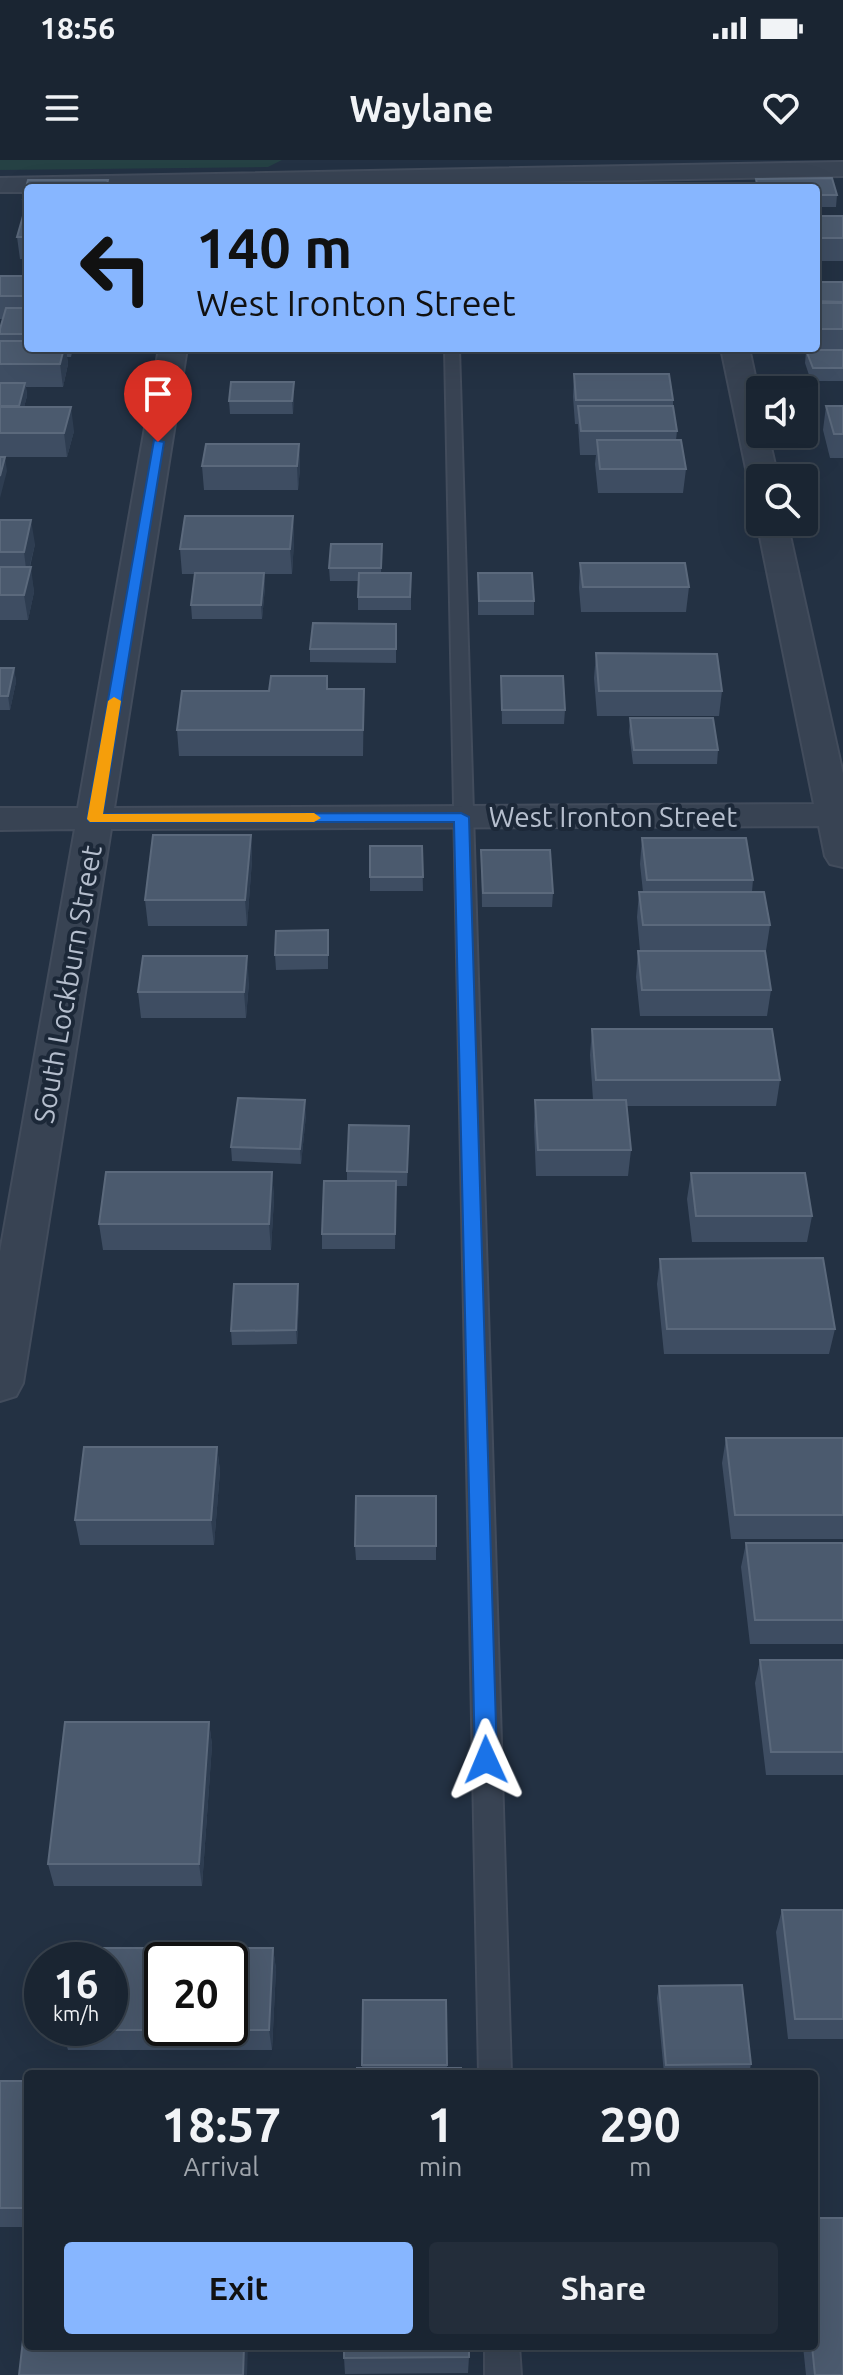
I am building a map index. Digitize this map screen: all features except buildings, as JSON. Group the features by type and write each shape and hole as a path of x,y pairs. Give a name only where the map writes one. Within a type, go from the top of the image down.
{"street":[{"path":"201,184 700,180 843,169"},
{"path":"0,185 24,185"},
{"name":"South Lockburn Street","path":"0,1383 172,352"},
{"path":"736,352 760,464"},
{"path":"775,536 839,815 843,856"},
{"name":"West Ironton Street","path":"0,819 839,815"}],"lane":[{"path":"452,352 461,817 495,2070"},
{"path":"502,2350 503,2375"}],"green space":[{"path":"0,160 282,160 268,167 0,170"}],"slow traffic":[{"path":"114,701 95,819 314,818"}],"route":[{"path":"158,442 95,819 461,817 486,1760"}]}
